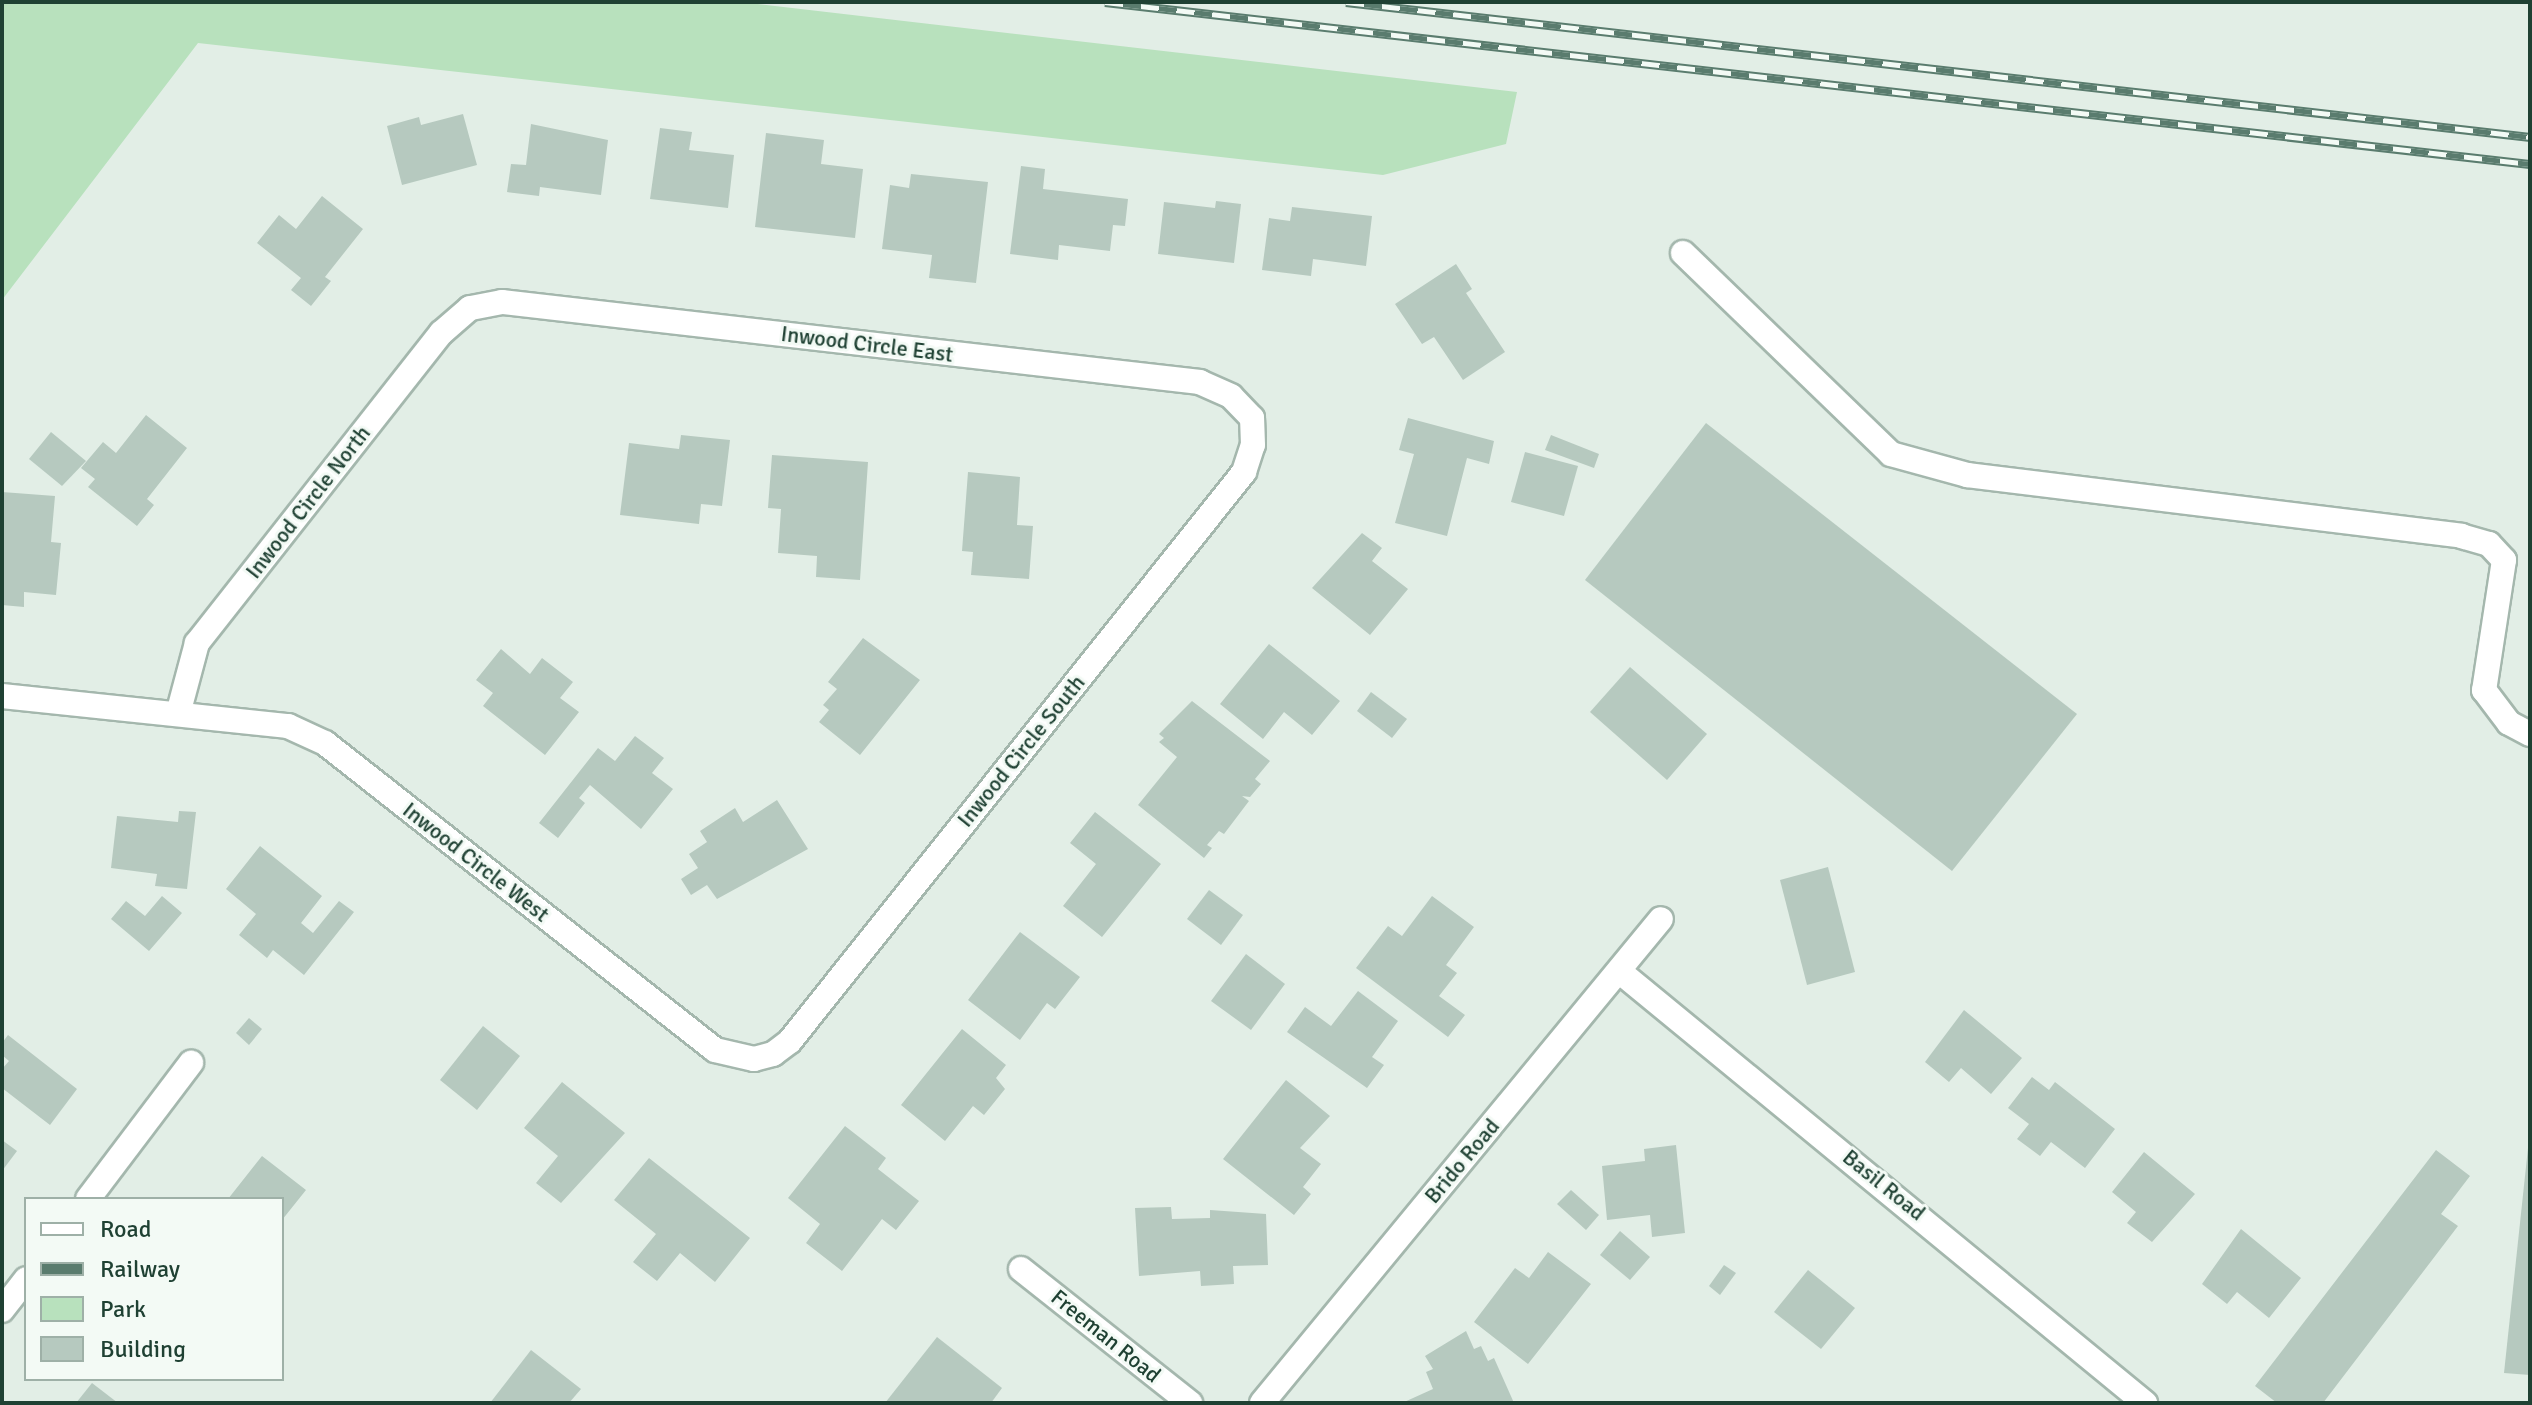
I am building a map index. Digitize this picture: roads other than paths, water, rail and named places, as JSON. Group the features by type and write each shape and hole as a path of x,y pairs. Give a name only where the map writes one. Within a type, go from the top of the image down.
{"street":[{"path":"1683,253 1891,454 1967,475 2461,536 2489,544 2504,560 2484,690 2509,723 2530,734"},
{"name":"Inwood Circle East","path":"470,308 502,302 1200,382 1231,396 1252,418"},
{"name":"Inwood Circle North","path":"178,714 197,643 441,333 470,308"},
{"name":"Inwood Circle South","path":"754,1059 790,1041 1244,472 1253,445 1252,418"},
{"name":"Inwood Circle West","path":"2,696 288,726 325,743 715,1050 733,1059 754,1059"},
{"name":"Brido Road","path":"1262,1403 1661,919"},
{"name":"Basil Road","path":"1619,971 2145,1403"},
{"path":"90,1197 191,1063"},
{"name":"Freeman Road","path":"1021,1269 1190,1403"},
{"path":"2,1310 24,1282"}],"railway":[{"path":"1105,2 2530,164"},
{"path":"1346,2 2530,137"}]}
